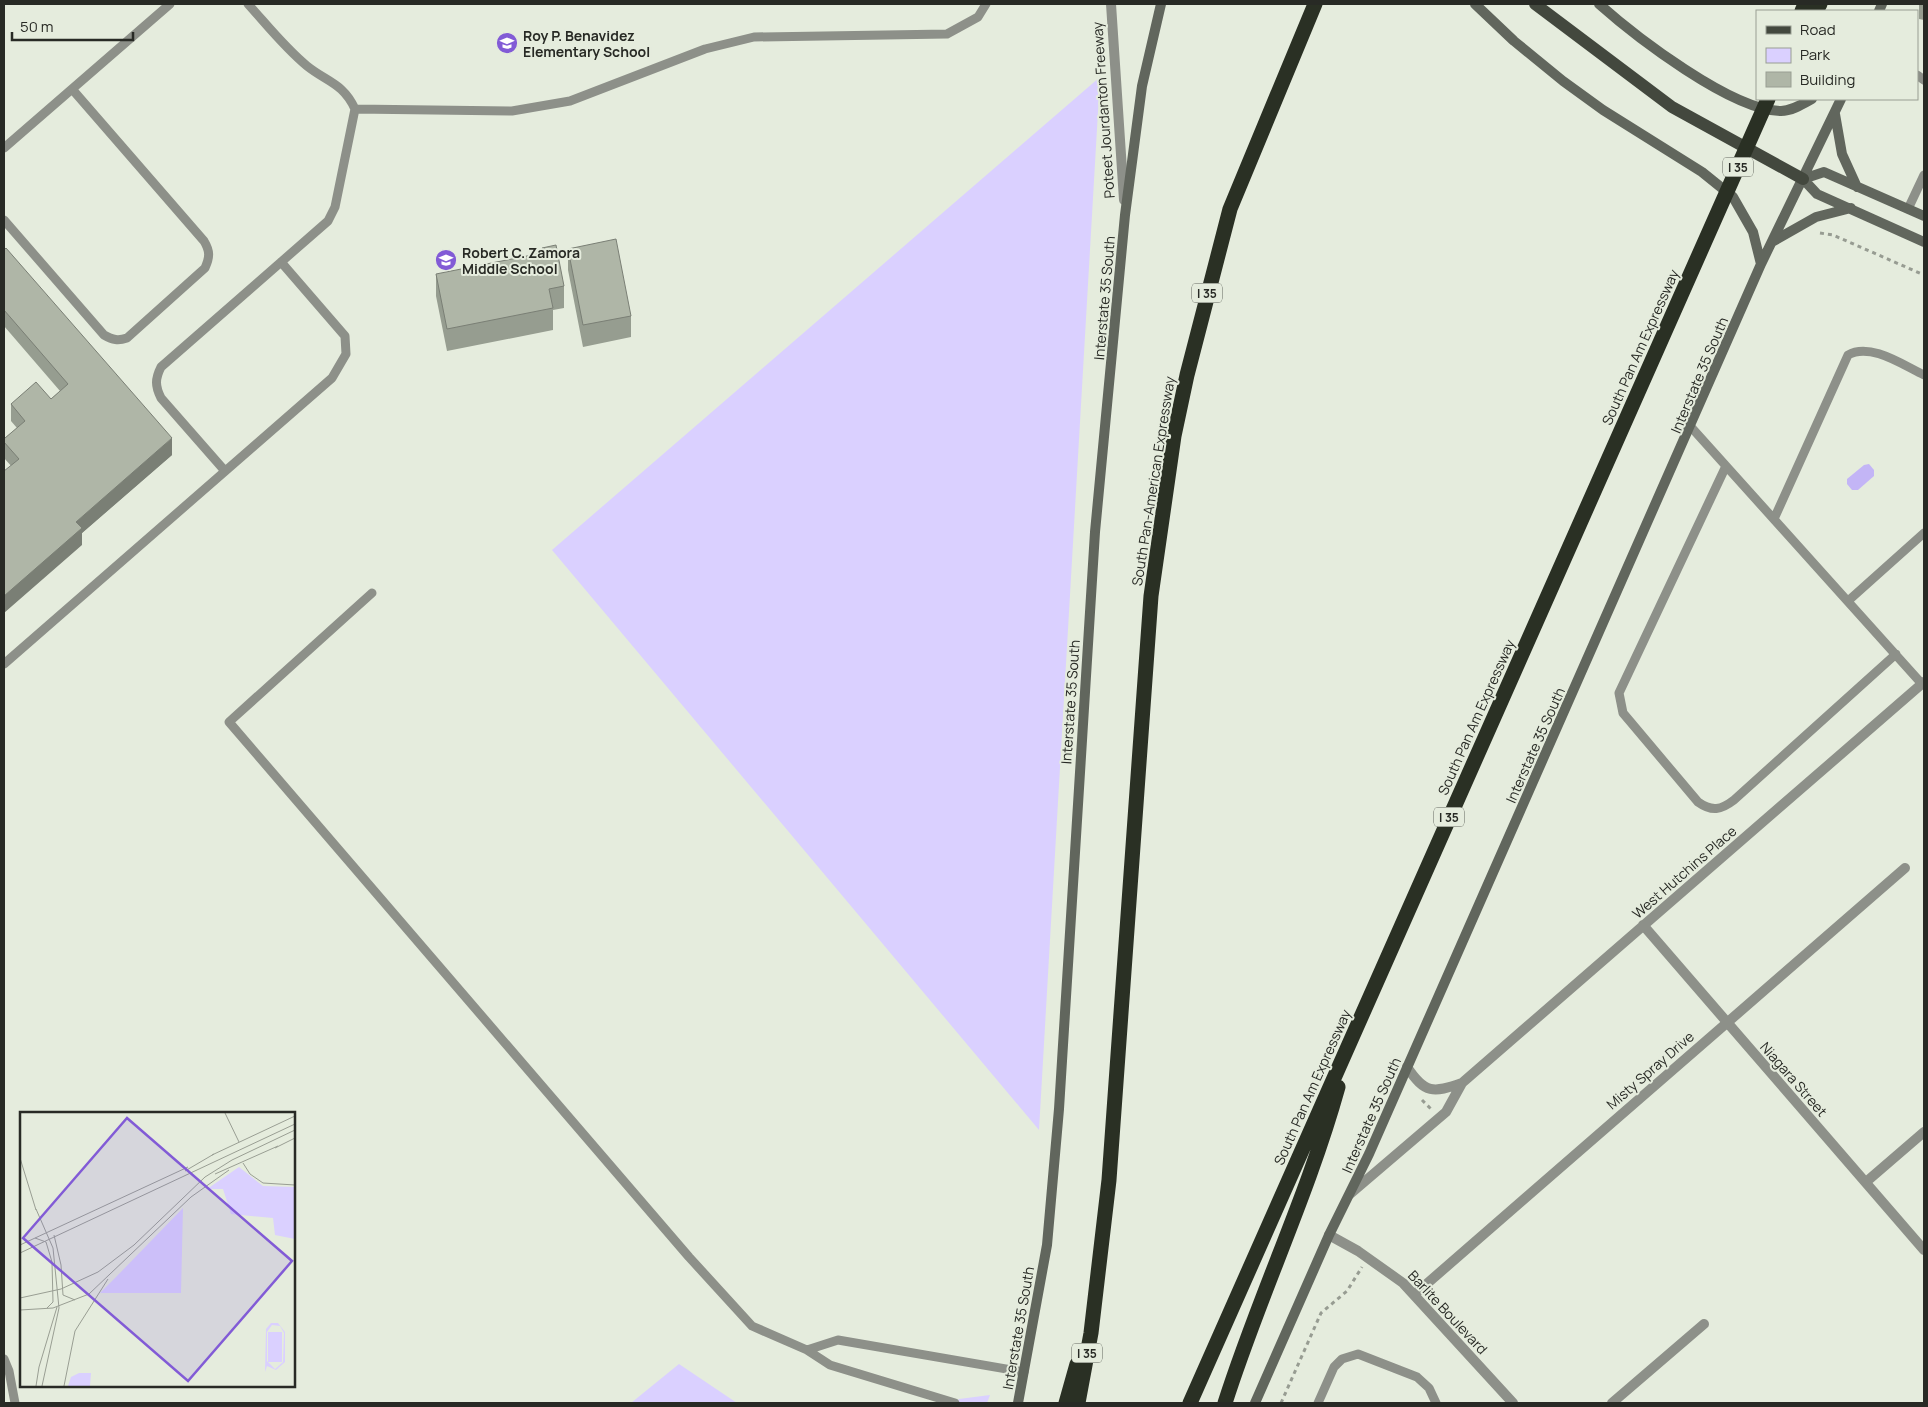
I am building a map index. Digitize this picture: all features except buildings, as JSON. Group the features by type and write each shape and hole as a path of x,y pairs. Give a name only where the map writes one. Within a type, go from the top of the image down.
{"highway":[{"name":"South Pan-American Expressway","path":"1094,1303 1109,1180 1151,596 1176,428 1186,375 1230,209 1315,4"},
{"name":"South Pan Am Expressway","path":"1190,1403 1708,231 1768,100"},
{"path":"1225,1403 1321,1147 1353,1035"},
{"path":"1066,1403 1094,1303"},
{"name":"I 35","path":"1078,1403 1094,1303"}],"main road":[{"name":"Interstate 35 South","path":"1018,1403 1047,1244 1059,1109 1095,532 1125,215 1142,86 1161,4"},
{"path":"1475,4 1563,81 1603,110 1702,172 1733,196 1753,232 1761,264"},
{"path":"1535,4 1672,108 1803,179 1815,192 1924,242"},
{"path":"1599,4 1648,42 1712,86 1750,104 1781,111 1801,106 1810,100"},
{"name":"Interstate 35 South","path":"1255,1403 1329,1235 1350,1194 1408,1067 1691,427 1761,264 1841,100"},
{"path":"1835,113 1837,137 1842,154 1857,187"},
{"path":"1803,179 1824,172 1924,216"},
{"path":"1772,243 1816,217 1852,208"}],"street":[{"name":"Poteet Jourdanton Freeway","path":"1111,4 1125,215"},
{"name":"West Hutchins Place","path":"1350,1194 1446,1112 1462,1083 1923,683"},
{"name":"Misty Spray Drive","path":"1415,1294 1905,868"},
{"name":"Niagara Street","path":"1643,925 1924,1250"},
{"name":"West Hutchins Place","path":"1408,1067 1417,1082 1425,1088 1438,1091 1462,1083"},
{"path":"1866,1182 1924,1132"},
{"name":"Barlite Boulevard","path":"1329,1235 1388,1270 1415,1294 1513,1403"},
{"path":"1612,1403 1704,1324"}],"lane":[{"path":"4,148 170,4"},
{"path":"226,471 161,398 156,388 156,378 162,367 328,221 335,207 355,109 348,95 337,84 308,66 282,42 248,4"},
{"path":"355,109 512,111 570,101 705,49 754,37 947,34 978,17 986,4"},
{"path":"4,220 104,335 111,339 127,338 205,268 210,258 209,249 204,241 72,89"},
{"path":"1908,209 1924,175"},
{"path":"4,664 332,378 346,354 345,336 281,262"},
{"path":"1774,519 1848,355 1855,351 1870,351 1924,374"},
{"path":"1691,427 1923,683"},
{"path":"1726,466 1619,693 1623,713 1698,802 1710,809 1717,809 1734,800 1896,654"},
{"path":"1848,601 1924,533"},
{"path":"372,593 229,722 676,1242 752,1326 807,1350 830,1365 955,1403"},
{"path":"807,1350 838,1340 1024,1372"},
{"path":"1318,1403 1334,1367 1342,1359 1358,1354 1417,1377 1429,1388 1436,1403"},
{"path":"4,1359 9,1371 15,1403"}],"path":[{"path":"1820,233 1833,235 1924,276"},
{"path":"1423,1095 1421,1099 1432,1111"},
{"path":"1281,1403 1321,1313 1347,1291 1362,1266"}],"green space":[{"path":"1100,77 1039,1130 552,550"},
{"path":"679,1364 737,1403 631,1403"},
{"path":"990,1395 987,1403 955,1403 959,1399"}],"shaded area":[{"path":"1869,464 1874,470 1874,476 1858,490 1852,490 1847,484 1847,479 1864,465"}],"place":[{"name":"Roy P. Benavidez Elementary School","path":"507,43"},
{"name":"Robert C. Zamora Middle School","path":"446,260"}]}
